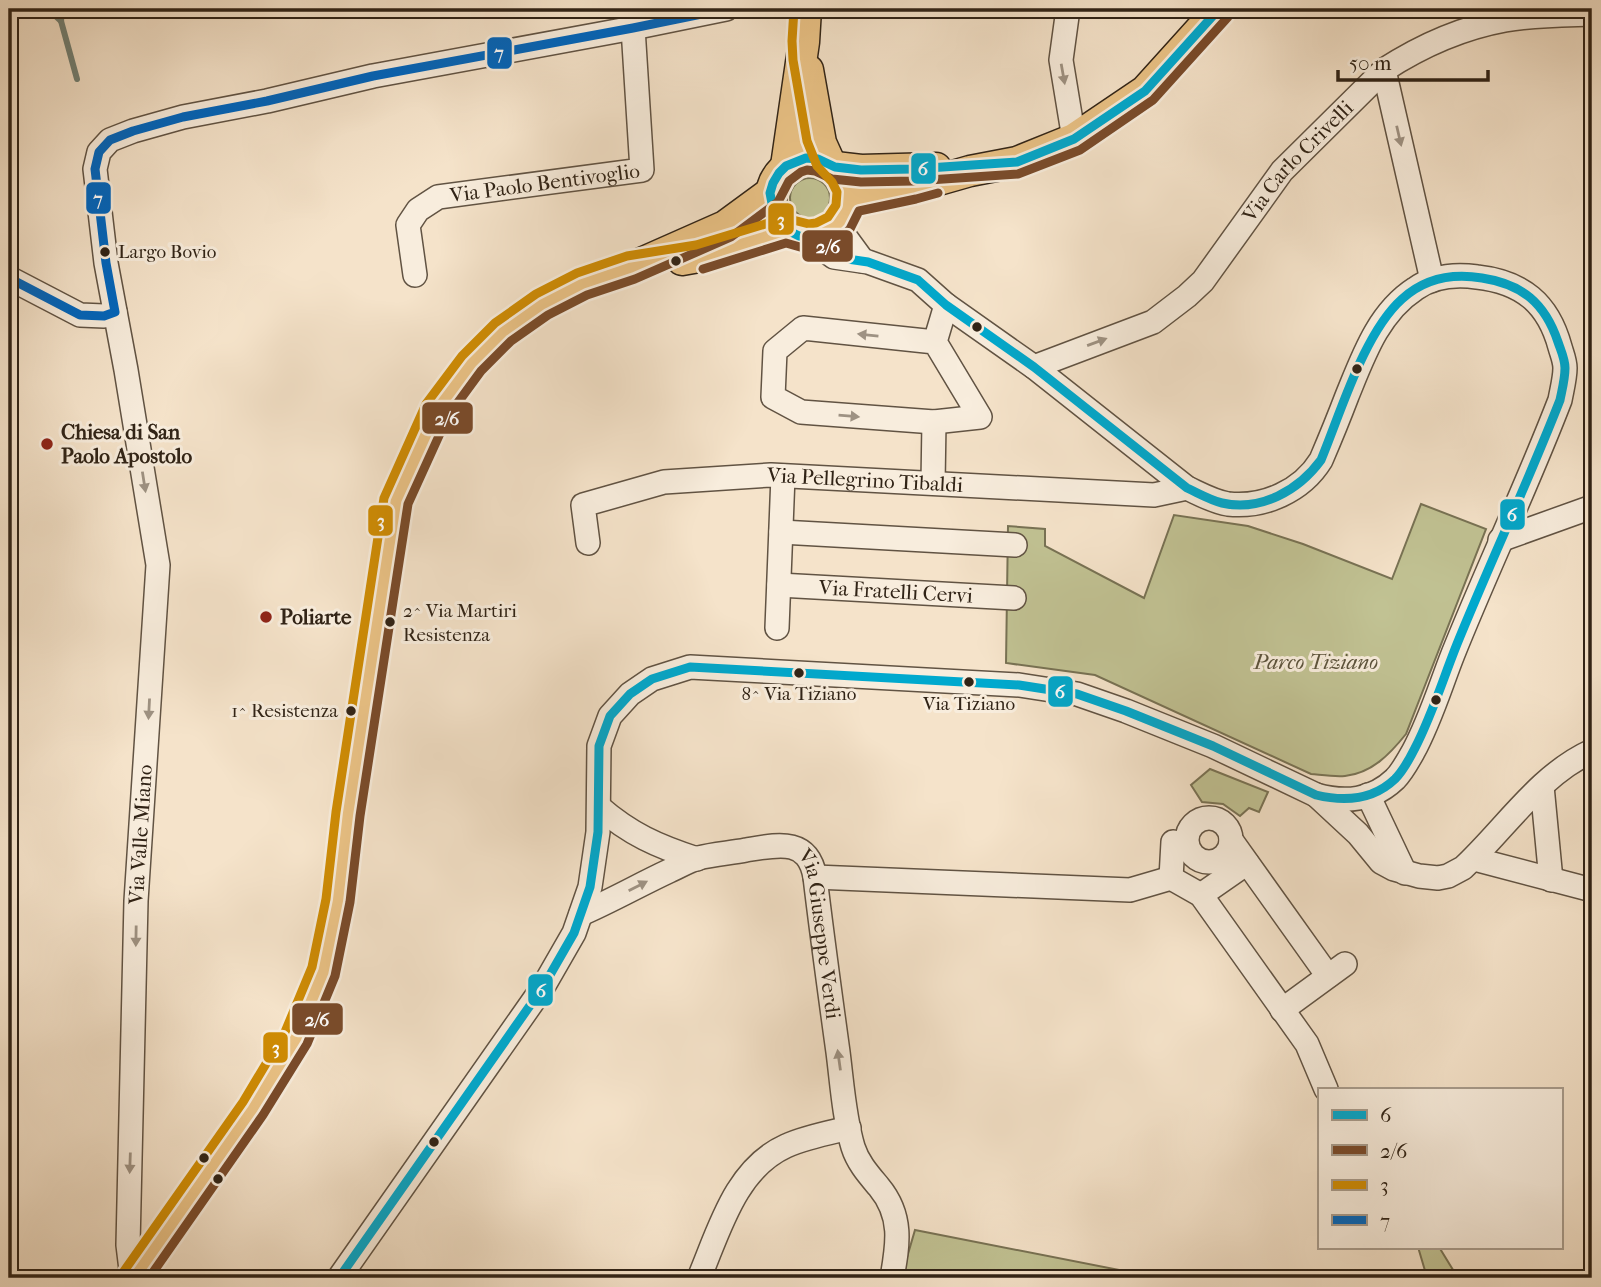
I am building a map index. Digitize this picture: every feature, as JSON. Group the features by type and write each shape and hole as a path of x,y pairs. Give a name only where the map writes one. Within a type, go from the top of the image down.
{"main road":[{"path":"786,166 804,122 810,88 804,42 806,9"},
{"path":"797,234 779,223 771,204 773,183 786,166 806,158 818,159 847,186 914,187 970,171 1017,162 1074,139 1145,91 1219,9"},
{"path":"804,122 821,143 847,186"},
{"path":"729,237 827,233 847,186"},
{"path":"133,1278 253,1109 296,1038 324,971 338,901 350,801 396,500 437,410 472,363 503,332 542,304 582,284 630,268 699,257 729,237 771,193"}],"street":[{"path":"633,28 722,9"},
{"path":"1068,9 1061,60 1074,139"},
{"name":"Via Carlo Crivelli","path":"1034,367 1153,322 1187,296 1203,281 1282,171 1384,70 1404,57 1429,44 1483,25 1529,17 1592,14"},
{"name":"Via Valle Miano","path":"133,1278 128,1245 136,901 158,565 106,263 95,169 99,152 110,140 183,117 373,76 633,28"},
{"name":"Via Paolo Bentivoglio","path":"415,275 408,225 418,210 438,197 642,170 633,28"},
{"path":"1384,70 1432,280"},
{"path":"847,186 844,235 865,262"},
{"path":"339,1278 542,987 574,933 590,887 598,832 599,746 610,716 630,694 652,679 690,667 1019,685 1077,694 1126,711 1213,746 1316,795 1346,800 1364,797 1395,779 1424,732 1500,540 1560,400 1566,366 1557,337 1545,312 1531,297 1514,285 1494,279 1453,275 1432,280 1414,289 1377,328 1317,468 1300,484 1281,496 1254,504 1227,504 1187,488 1034,367 946,305 918,280 865,262 834,257 797,234"},
{"path":"9,278 80,315 104,316 115,312"},
{"path":"935,342 803,328 775,351 773,397 801,412 934,422 979,418 935,342 946,305"},
{"path":"933,483 934,422"},
{"path":"777,628 783,475"},
{"name":"Via Pellegrino Tibaldi","path":"587,543 583,505 664,482 783,475 1154,495 1187,488"},
{"path":"1500,540 1592,507"},
{"path":"781,532 1015,545"},
{"name":"Via Fratelli Cervi","path":"779,585 1014,598"},
{"path":"1316,795 1358,834 1381,862 1405,873 1438,878 1456,873 1474,859 1542,786 1569,764 1592,751"},
{"path":"1388,835 1395,779"},
{"path":"1542,786 1551,880"},
{"path":"1358,834 1356,814 1364,797"},
{"path":"1364,797 1388,835 1405,873"},
{"name":"Via Giuseppe Verdi","path":"599,807 645,840 696,859"},
{"path":"1171,878 1178,849 1195,824 1201,820 1215,819 1221,822 1247,863 1337,970 1282,1010"},
{"path":"1178,849 1199,860 1214,862 1226,854 1231,840"},
{"name":"Via Giuseppe Verdi","path":"581,914 696,859 774,846 800,849 815,877 849,1128 857,1157 894,1211 897,1248 892,1278"},
{"path":"1474,859 1592,890"},
{"path":"1201,895 1247,863"},
{"path":"815,877 1130,890 1171,878 1201,895 1307,1044 1326,1088"},
{"path":"699,1278 728,1212 749,1174 763,1160 785,1146 849,1128"}],"green space":[{"path":"810,178 818,179 824,184 829,190 829,206 824,212 818,217 810,218 802,217 796,212 791,206 790,198 791,190 796,184 802,179"},
{"name":"Parco Tiziano","path":"1421,504 1486,529 1406,734 1387,755 1364,771 1341,776 1311,774 1095,675 1006,663 1008,526 1045,529 1045,546 1144,598 1174,515 1248,526 1303,544 1392,579"},
{"path":"1210,769 1268,792 1259,812 1249,808 1240,816 1223,804 1202,802 1191,785"},
{"path":"915,1230 1160,1278 901,1278"},
{"path":"1418,1248 1440,1248 1458,1278 1424,1278 1426,1274"}],"waterway":[{"path":"48,9 61,21"},
{"path":"62,9 61,21 77,79"}],"transit line":[{"name":"7","path":"9,278 80,315 104,316 115,312 106,263 95,169 99,152 110,140 133,131 183,117 373,76 726,9"},
{"name":"3","path":"124,1271 243,1102 285,1032 312,967 326,899 336,812 384,498 426,404 462,356 495,323 536,294 577,273 627,256 696,245 785,218 809,224 828,217 836,205 837,192 832,182 817,166 807,141 793,60 794,9"},
{"name":"6","path":"339,1278 543,987 574,933 590,887 598,832 599,746 610,716 630,694 652,679 690,667 1019,685 1077,694 1213,746 1316,795 1327,797 1348,799 1368,795 1386,786 1404,768 1427,723 1457,644 1560,400 1565,372 1564,358 1553,328 1539,306 1530,298 1509,285 1460,276 1439,279 1411,292 1388,314 1365,352 1321,460 1302,481 1278,496 1237,505 1218,502 1187,488 1034,367 946,305 918,280 868,262 834,257 807,237 787,230 774,214 770,193 773,183 786,166 806,158 818,159 835,167 861,170 1017,162 1074,139 1145,91 1219,9"},
{"name":"2/6","path":"149,1278 263,1115 307,1044 335,976 350,902 360,816 408,504 448,416 481,371 511,341 548,315 587,295 635,279 731,237 778,202 789,181 801,172 815,171 832,179 861,182 1018,174 1080,150 1153,100 1228,17"},
{"name":"2/6","path":"703,269 786,243 807,249 831,245 850,229 859,211 938,193"}],"place":[{"name":"Largo Bovio","path":"105,252"},
{"name":"Chiesa di San Paolo Apostolo","path":"47,444"},
{"name":"Poliarte","path":"266,617"},
{"name":"2^ Via Martiri Resistenza","path":"390,622"},
{"name":"8^ Via Tiziano","path":"799,673"},
{"name":"Via Tiziano","path":"969,682"},
{"name":"1^ Resistenza","path":"351,711"}]}
